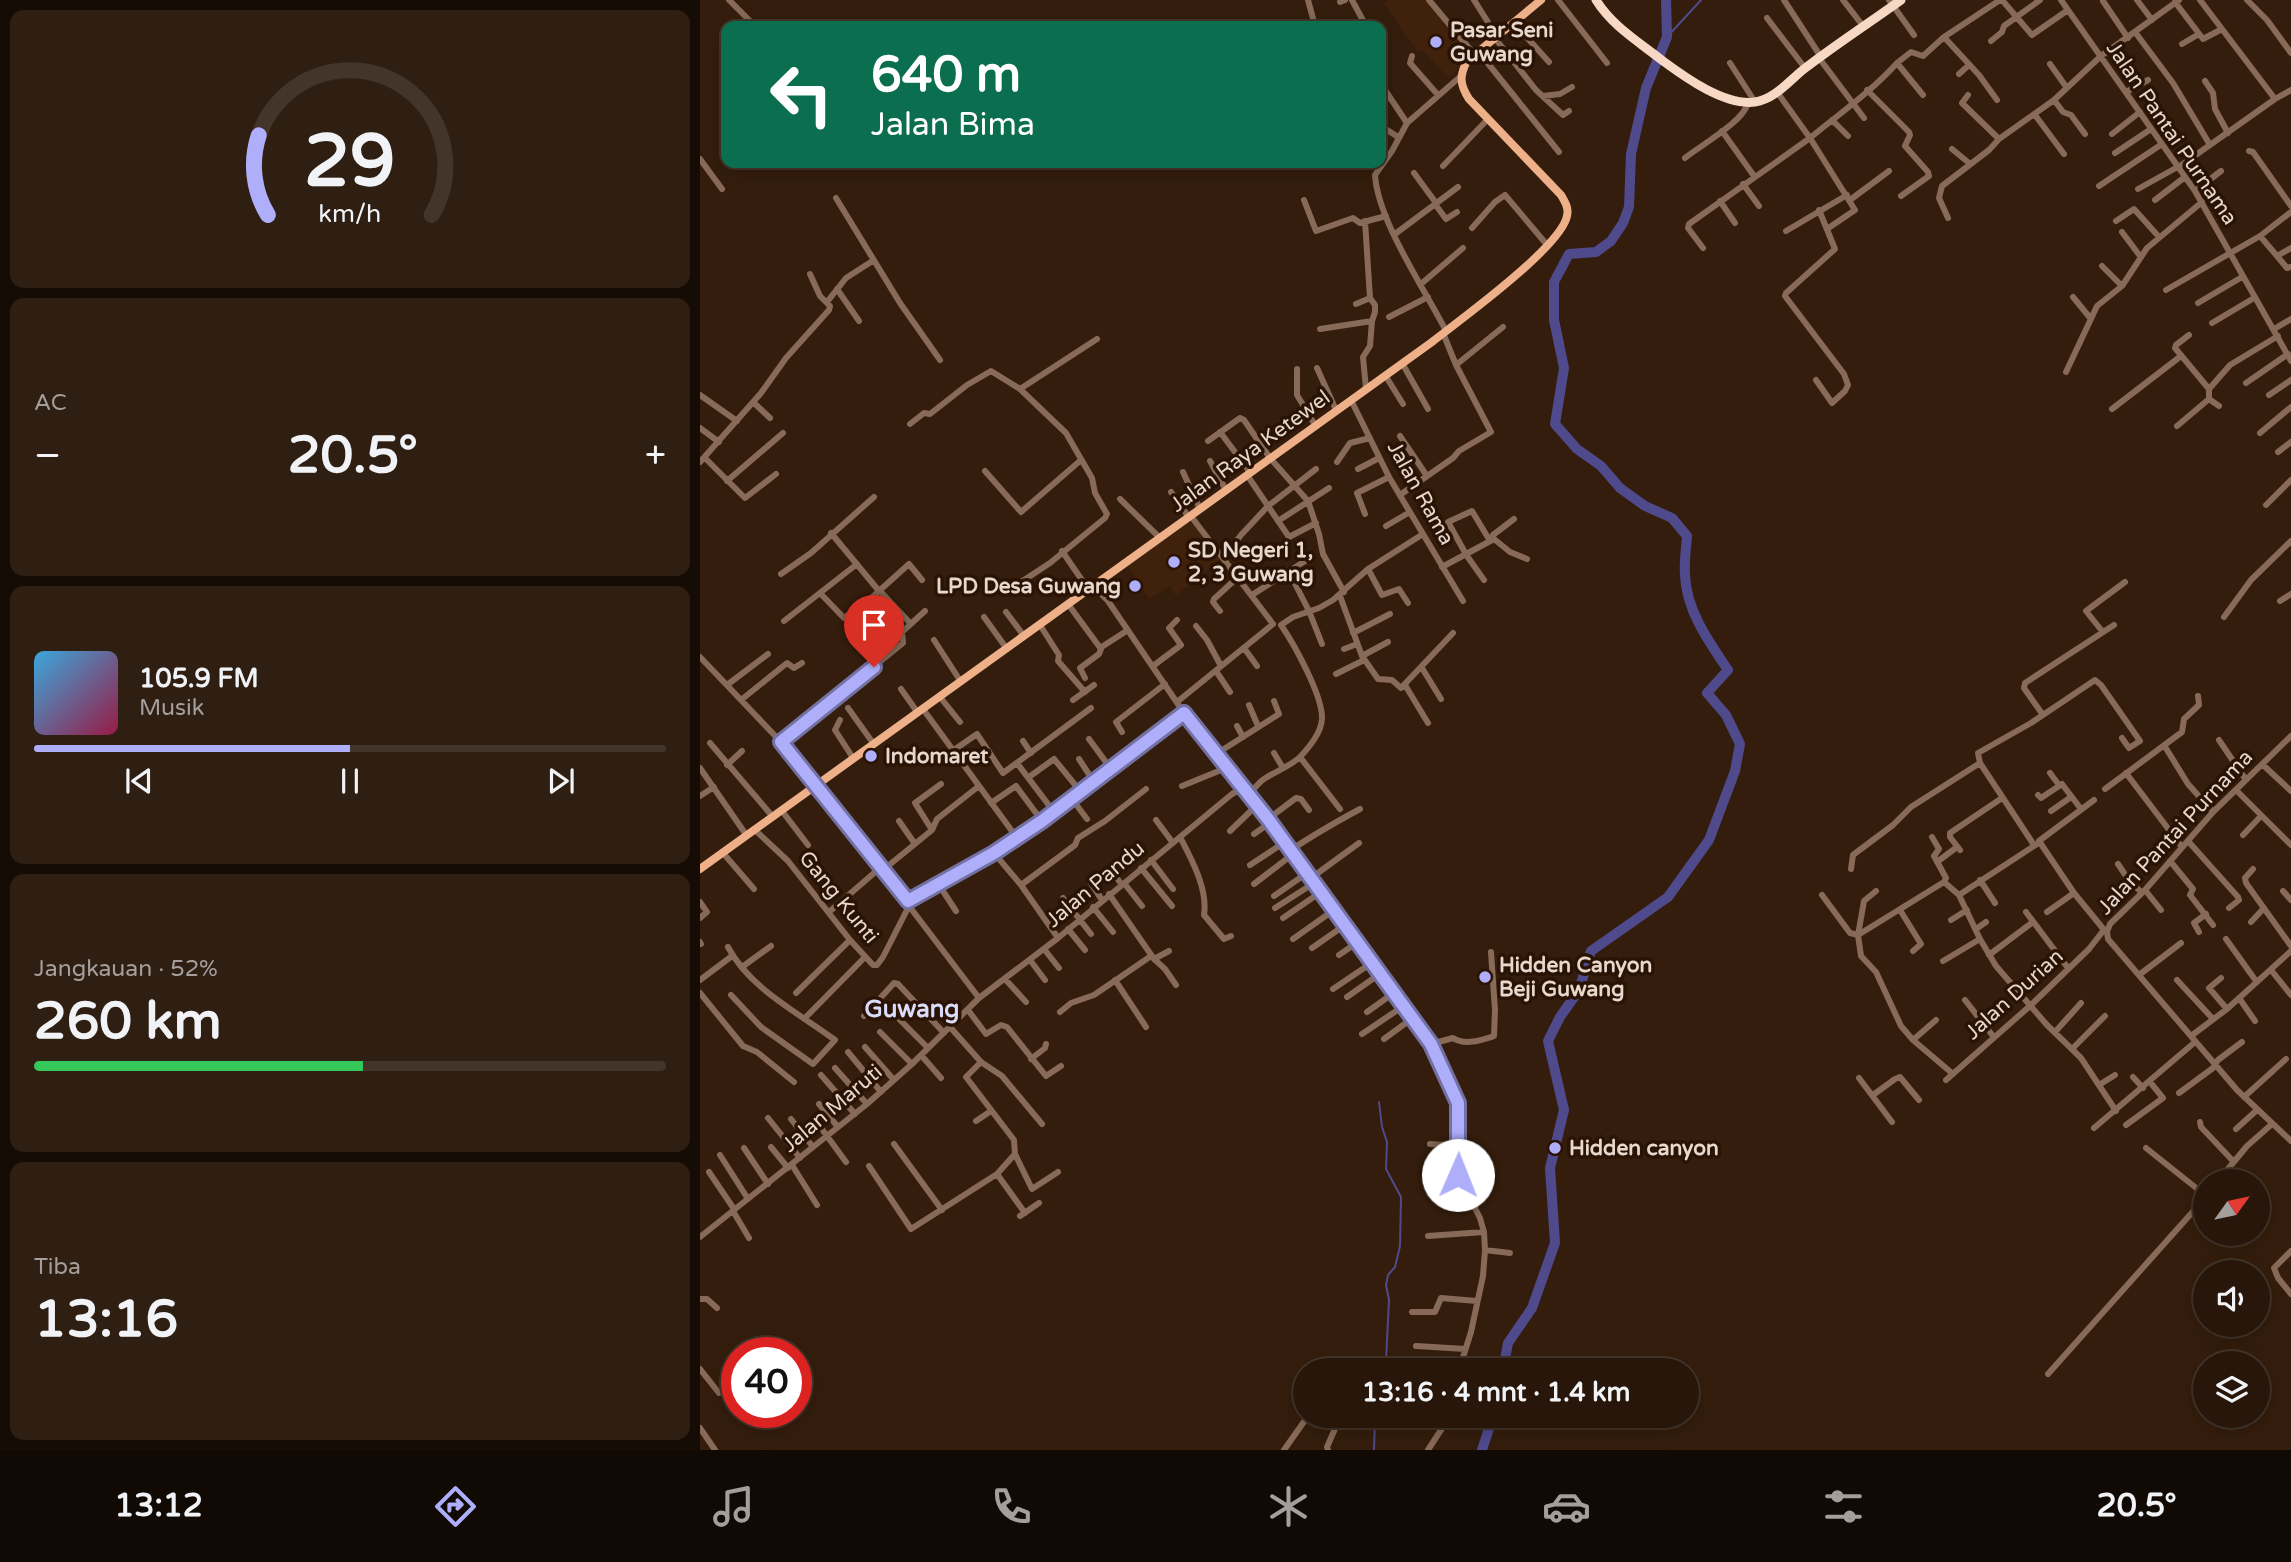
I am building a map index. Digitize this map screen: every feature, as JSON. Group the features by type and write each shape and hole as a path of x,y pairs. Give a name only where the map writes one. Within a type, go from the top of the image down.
{"highway":[{"path":"1596,0 1612,22 1683,75 1713,92 1752,102 1777,92 1894,2"}],"main road":[{"path":"1461,76 1465,64 1476,53 1541,0"},
{"name":"Jalan Raya Ketewel","path":"700,869 1445,332 1548,246 1564,225 1567,217 1566,203 1487,120 1463,90 1461,76"}],"street":[{"path":"729,0 750,21"},
{"path":"1308,0 1314,21"},
{"path":"1352,0 1363,21"},
{"path":"1429,0 1559,152"},
{"path":"1474,0 1495,36 1529,82 1563,115 1569,111"},
{"path":"1558,0 1608,62"},
{"path":"1784,0 1820,58 1864,118"},
{"path":"1843,0 1863,26"},
{"path":"1703,248 1688,225 1810,138 1880,82 1911,51 1923,56 1944,37 2001,0 2032,35 2068,10"},
{"path":"1990,41 2040,0"},
{"name":"Jalan Pantai Purnama","path":"2061,0 2202,202 2290,359"},
{"path":"2137,0 2152,20"},
{"path":"2200,0 2275,99"},
{"path":"2247,0 2291,53"},
{"path":"2103,1 2128,38"},
{"path":"1894,2 1914,35"},
{"path":"1948,218 1939,192 1942,186 2054,100 2101,56 2173,2 2204,40 2222,29"},
{"path":"1768,18 1805,68"},
{"path":"1513,22 1549,62"},
{"path":"2135,32 2173,83 2210,145"},
{"path":"2182,44 2199,34"},
{"path":"1944,37 1997,100"},
{"path":"1412,56 1410,63 1438,95"},
{"path":"1685,158 1738,118 1752,102 1730,63"},
{"path":"1897,63 1923,94"},
{"path":"2050,64 2067,88"},
{"path":"1959,74 1969,65"},
{"path":"1386,160 1407,122 1461,76"},
{"path":"2126,92 2148,80"},
{"path":"2205,81 2213,93 2215,109 2228,132"},
{"path":"1543,96 1560,94 1572,87"},
{"path":"1867,90 1909,132 1904,145 1928,172 1929,176 1901,196"},
{"path":"2138,189 2178,166 2291,90"},
{"path":"1386,91 1407,122"},
{"path":"1777,92 1855,209 1828,229"},
{"path":"1968,95 1962,103 2000,139"},
{"path":"2054,100 2064,113 2071,115 2084,134"},
{"path":"2112,134 2140,112"},
{"path":"2035,115 2064,153"},
{"path":"1443,166 1487,120"},
{"path":"1832,120 1848,136"},
{"path":"2115,153 2151,129"},
{"path":"1386,130 1398,137"},
{"path":"1722,131 1754,176"},
{"path":"2099,186 2162,144"},
{"path":"1952,149 1969,163"},
{"path":"2249,151 2253,152 2291,206"},
{"path":"700,159 722,190"},
{"path":"1380,168 1375,175 1386,216 1428,297 1445,332 1456,365 1491,432 1459,451 1400,495"},
{"path":"1786,231 1819,210 1848,197 1889,170"},
{"path":"2194,191 2221,171"},
{"path":"1414,173 1446,219 1457,212"},
{"path":"2155,200 2185,177"},
{"path":"1743,184 1759,206"},
{"path":"1395,234 1458,187"},
{"path":"1472,228 1495,202 1505,195 1548,246"},
{"path":"836,198 900,303 940,360"},
{"path":"1304,200 1316,231 1353,218 1360,223 1386,216"},
{"path":"1720,201 1735,223"},
{"path":"2066,372 2097,306 2122,286 2140,256 2159,237 2202,202"},
{"path":"2116,221 2134,209 2159,237"},
{"path":"1816,380 1832,402 1848,385 1844,374 1785,294 1835,249 1819,210"},
{"path":"2166,290 2260,236 2291,212"},
{"path":"1366,221 1370,298 1376,308 1370,346 1363,357 1366,389"},
{"path":"2122,232 2140,256"},
{"path":"2260,236 2287,268 2291,267"},
{"path":"1421,284 1463,248"},
{"path":"2277,256 2291,248"},
{"path":"827,302 846,278 874,260"},
{"path":"2102,266 2122,286"},
{"path":"776,474 745,498 702,460 829,310 830,306 820,296 810,274"},
{"path":"2198,303 2242,277"},
{"path":"837,289 859,321"},
{"path":"1389,317 1428,297"},
{"path":"2073,297 2091,319"},
{"path":"1356,304 1370,298"},
{"path":"2212,323 2254,298"},
{"path":"2209,389 2231,365 2291,319"},
{"path":"1320,329 1372,321"},
{"path":"1456,365 1503,327"},
{"path":"2177,426 2209,399 2209,389 2175,346 2189,335"},
{"path":"1020,389 1097,339"},
{"path":"2112,410 2181,356"},
{"path":"2246,383 2290,359"},
{"path":"1402,363 1428,409"},
{"path":"1317,368 1336,410"},
{"path":"1297,369 1297,395 1315,425"},
{"path":"910,424 924,413 930,415 989,371 995,372 1020,389 1066,433 1092,478 1095,493 1107,514 1050,563 1018,584"},
{"path":"1385,375 1403,404"},
{"path":"2269,395 2291,380"},
{"path":"700,394 737,421"},
{"path":"2209,399 2219,406"},
{"name":"Jalan Rama","path":"1351,400 1389,477 1464,601"},
{"path":"753,402 770,418"},
{"path":"2260,433 2291,407"},
{"path":"1208,441 1242,418 1270,458 1308,501 1323,554 1342,594 1357,644 1378,679 1392,680 1401,688 1454,633"},
{"path":"700,428 719,442"},
{"path":"1220,432 1289,537 1316,523"},
{"path":"727,481 783,433"},
{"path":"1400,436 1427,476"},
{"path":"1337,462 1350,443 1370,438"},
{"path":"2278,452 2291,442"},
{"path":"1358,469 1379,458"},
{"path":"985,471 1021,512 1081,460"},
{"path":"1209,461 1226,490"},
{"path":"1223,558 1268,506 1316,469"},
{"path":"1182,472 1200,509"},
{"path":"1365,514 1357,493 1389,477"},
{"path":"2266,505 2291,480"},
{"path":"1278,521 1329,488"},
{"path":"1171,492 1277,625 1306,671 1322,710 1318,733 1300,757 1265,779 1249,795"},
{"path":"781,574 811,553 874,497"},
{"path":"1120,499 1159,537"},
{"path":"1484,580 1449,524 1471,510 1491,540 1527,559"},
{"path":"1387,526 1410,512"},
{"path":"1442,567 1467,556 1491,540 1493,535 1514,519"},
{"path":"831,533 909,624"},
{"path":"1177,702 1277,625 1320,608 1342,594 1368,569 1423,534"},
{"path":"2224,617 2251,580 2291,541"},
{"path":"1062,551 1108,601 1184,713 1270,821 1431,1044 1458,1103 1460,1180 1480,1218 1484,1232 1485,1250 1477,1301 1462,1358"},
{"path":"1252,595 1305,561"},
{"path":"784,621 858,564"},
{"path":"820,593 844,618 909,564 922,580"},
{"path":"1368,569 1382,595 1399,589 1408,603"},
{"path":"1288,570 1321,644"},
{"path":"1220,611 1213,601 1214,598 1238,577"},
{"path":"2102,631 2085,611 2125,582"},
{"path":"2280,601 2291,594"},
{"path":"1068,604 1100,648 1099,654 1080,668 1085,678"},
{"path":"904,642 902,632 925,611"},
{"path":"881,612 904,642"},
{"path":"1006,612 1024,636"},
{"path":"1340,629 1352,630 1390,614"},
{"path":"984,617 1007,649"},
{"path":"1153,666 1181,645 1169,628 1177,620"},
{"path":"1040,625 1059,655 1058,661 1085,692"},
{"path":"2043,715 2024,688 2025,684 2114,625"},
{"path":"1196,626 1207,639 1230,692"},
{"path":"1100,648 1128,629"},
{"path":"934,640 961,682"},
{"path":"781,742 904,642"},
{"path":"1336,674 1388,642"},
{"path":"1344,649 1357,644"},
{"path":"1244,648 1257,666"},
{"path":"727,685 768,654"},
{"path":"700,657 781,742 817,785 979,998"},
{"path":"741,700 787,663 794,668 802,663"},
{"path":"1422,668 1441,699"},
{"path":"2105,931 2002,798 1980,763 1978,754 2043,715 2091,681 2097,680 2140,741 2130,748 2122,738"},
{"path":"1122,732 1116,722 1165,684"},
{"path":"1073,700 1094,685"},
{"path":"1405,685 1428,723"},
{"path":"901,689 954,750 1017,838"},
{"path":"2105,789 2182,731 2184,719 2199,705 2198,696"},
{"path":"940,697 960,722"},
{"path":"1216,754 1279,713 1274,701"},
{"path":"1249,705 1258,726"},
{"path":"848,708 873,743"},
{"path":"954,750 976,734 1002,773 1091,708"},
{"path":"909,903 1042,821 1184,713"},
{"path":"840,719 835,730 853,758"},
{"path":"1237,726 1243,737"},
{"name":"Jalan Pantai Purnama","path":"2291,736 2213,812 2105,931 2108,939 2244,1097 2291,1141"},
{"path":"1088,739 1111,769"},
{"path":"2219,740 2246,780"},
{"path":"1023,741 1031,753"},
{"path":"710,743 773,817"},
{"path":"2164,745 2188,783 2213,812"},
{"path":"727,765 742,751"},
{"path":"1274,753 1283,768"},
{"path":"1300,757 1340,809"},
{"path":"1029,777 1054,759 1081,792"},
{"path":"1079,760 1094,782"},
{"path":"1017,763 1054,812"},
{"path":"1851,869 1853,855 1893,825 1911,807 1980,763"},
{"path":"2262,764 2291,791"},
{"path":"700,768 747,836"},
{"path":"1182,786 1226,768"},
{"path":"2050,773 2081,809"},
{"path":"2126,773 2182,847"},
{"name":"Jalan Pandu","path":"1232,794 1237,782"},
{"path":"932,830 915,803 941,784"},
{"path":"2038,795 2040,798 2059,785"},
{"path":"829,912 932,830 937,819 979,786"},
{"path":"991,803 1016,786 1042,821"},
{"path":"700,796 715,787"},
{"name":"Jalan Pandu","path":"979,998 1030,960 1232,794 1243,788"},
{"path":"1021,885 1075,845 1078,838 1146,789"},
{"path":"2236,790 2291,845"},
{"path":"2051,811 2071,797"},
{"path":"1254,834 1296,798 1301,799 1309,810"},
{"path":"1937,862 1958,849 1950,832 2002,798"},
{"path":"1072,799 1087,819"},
{"path":"1959,895 2037,844 2040,839 2094,800"},
{"path":"1230,831 1257,805"},
{"path":"1254,884 1319,831 1360,809"},
{"path":"782,811 808,845"},
{"path":"2243,835 2261,817"},
{"path":"1156,820 1176,840 1196,872 1206,906 1204,915 1224,939 1231,936"},
{"path":"899,821 915,844"},
{"name":"Gang Kunti","path":"755,830 788,862 850,940 875,966 909,903"},
{"path":"1822,895 1850,933 1858,934 1944,882 1946,878 1934,855 1939,849 1932,837"},
{"path":"2188,841 2238,897 2239,900 2229,908"},
{"path":"1250,865 1285,842"},
{"path":"1275,908 1359,843"},
{"path":"723,853 754,889"},
{"path":"994,853 1058,937"},
{"path":"1152,860 1173,889"},
{"path":"2170,861 2193,889 2190,895 2213,925"},
{"path":"2118,863 2128,879 2161,910"},
{"path":"1141,868 1172,906"},
{"path":"2253,869 2245,881 2291,946"},
{"path":"1114,873 1142,906"},
{"path":"1274,895 1311,878"},
{"path":"1980,880 1995,903"},
{"path":"1944,882 1959,895 1989,955 2071,1049 2116,1111"},
{"path":"1091,883 1102,900"},
{"path":"939,885 956,911"},
{"path":"1876,891 1865,899 1858,934 1861,956 1876,972 1896,1017 1913,1040 1953,1074"},
{"path":"2283,891 2291,900"},
{"path":"1283,918 1321,892"},
{"path":"2047,912 2074,893"},
{"path":"1109,894 1176,985"},
{"path":"1063,898 1091,934"},
{"path":"700,902 708,912 700,918"},
{"path":"1093,907 1113,932"},
{"path":"2250,922 2264,908"},
{"path":"1293,939 1334,910"},
{"path":"1900,910 1921,944 1913,951"},
{"path":"1951,920 1967,910"},
{"path":"2026,912 2068,968"},
{"path":"2199,932 2194,923 2206,914"},
{"path":"1976,929 1986,922"},
{"path":"1989,955 2033,922"},
{"path":"1312,948 1345,925"},
{"path":"1068,929 1085,950"},
{"name":"Jalan Durian","path":"1946,1080 2031,1004 2105,931"},
{"path":"1943,961 1980,939"},
{"path":"2225,939 2256,981"},
{"path":"796,993 850,940"},
{"path":"1339,955 1358,942"},
{"path":"2139,975 2181,943"},
{"path":"742,967 771,946"},
{"path":"728,947 742,967 781,1003 835,1040 813,1064 761,1027 731,995"},
{"path":"1044,948 1059,968"},
{"path":"1060,1012 1072,1003 1094,995 1153,957 1169,951"},
{"path":"2094,1128 2150,1082 2213,1019 2291,951"},
{"path":"1431,1044 1454,1038 1459,1042 1469,1042 1494,1036 1491,953"},
{"path":"700,980 732,956"},
{"path":"805,1018 865,957"},
{"path":"1030,960 1045,980"},
{"path":"1333,989 1373,962"},
{"path":"2271,970 2291,995"},
{"path":"1347,997 1381,973"},
{"path":"2221,978 2209,988 2227,1009"},
{"path":"1005,979 1026,1002"},
{"path":"1115,980 1146,1027"},
{"path":"2177,980 2213,1019"},
{"path":"864,1016 894,983 898,984 944,1033"},
{"path":"1367,1012 1395,992"},
{"path":"700,993 737,1041 757,1052 794,1082"},
{"name":"Jalan Maruti","path":"701,1234 867,1104 979,998"},
{"path":"2239,998 2255,1021"},
{"path":"1965,1000 1993,1036"},
{"path":"2055,1032 2081,1003"},
{"path":"1362,1034 1405,1005"},
{"path":"968,1010 986,1034 998,1026 1005,1026 1046,1076 1061,1066"},
{"path":"895,1015 928,1048"},
{"path":"2071,1049 2105,1016"},
{"path":"1384,1039 1414,1017"},
{"path":"1913,1040 1936,1020"},
{"path":"950,1027 981,1062 1002,1076 1042,1124"},
{"path":"880,1032 912,1064"},
{"path":"2179,1093 2242,1042"},
{"path":"1031,1059 1045,1048 1046,1044"},
{"path":"865,1047 894,1080"},
{"path":"848,1052 881,1092"},
{"path":"921,1055 941,1078"},
{"path":"2244,1097 2286,1059"},
{"path":"981,1062 965,1077 1014,1140 1015,1154 1032,1189 1058,1172"},
{"path":"835,1068 867,1104"},
{"path":"821,1075 855,1114"},
{"path":"2099,1085 2115,1075"},
{"path":"1873,1095 1900,1077 1919,1100"},
{"path":"2133,1077 2143,1088"},
{"path":"1859,1078 1892,1122"},
{"path":"2126,1125 2163,1098 2150,1082"},
{"path":"818,1104 838,1127"},
{"path":"2236,1129 2257,1110"},
{"path":"976,1121 991,1111"},
{"path":"768,1118 800,1158"},
{"path":"791,1119 813,1147"},
{"path":"816,1121 846,1162"},
{"path":"2200,1122 2201,1127 2234,1162"},
{"path":"2228,1169 2247,1146 2272,1124"},
{"path":"894,1144 942,1210"},
{"path":"1430,1144 1459,1146"},
{"path":"771,1147 790,1166 817,1205"},
{"path":"744,1148 768,1184"},
{"path":"2146,1148 2193,1186"},
{"path":"869,1166 911,1229 997,1174 1015,1154"},
{"path":"720,1155 748,1199"},
{"path":"709,1172 749,1238"},
{"path":"997,1174 1023,1214 1039,1203"},
{"path":"2049,1374 2193,1210"},
{"path":"1428,1236 1484,1232"},
{"path":"1485,1250 1510,1253"},
{"path":"2291,1251 2274,1268 2278,1278 2291,1294"},
{"path":"700,1299 705,1298 717,1308"},
{"path":"1412,1311 1435,1312 1441,1298 1477,1301"},
{"path":"1416,1346 1465,1349"},
{"path":"700,1369 719,1392"},
{"path":"700,1428 715,1450"},
{"path":"1284,1450 1300,1428"},
{"path":"1328,1450 1335,1428"},
{"path":"1428,1450 1442,1428"}],"shaded area":[{"name":"Pasar Seni Guwang","path":"1388,0 1427,0 1470,53 1449,79 1422,50 1419,52 1405,34 1384,3"},
{"name":"SD Negeri 1, 2, 3 Guwang","path":"1191,521 1221,559 1176,596 1170,586 1149,599 1127,565"}],"waterway":[{"path":"1505,1358 1508,1343 1532,1308 1555,1243 1550,1168 1564,1110 1548,1041 1560,1017 1579,990 1591,951 1668,897 1709,840 1735,771 1740,744 1726,715 1707,693 1728,670 1713,648 1689,601 1685,570 1687,536 1672,518 1645,506 1620,488 1601,466 1577,449 1555,424 1564,368 1554,320 1554,282 1569,254 1596,252 1611,241 1623,223 1629,207 1631,154 1646,88 1667,37 1666,0"},
{"path":"1667,37 1701,0"},
{"path":"1379,1102 1387,1142 1386,1169 1401,1197 1400,1246 1395,1267 1388,1275 1386,1285 1389,1300 1386,1358"},
{"path":"1374,1450 1375,1428"},
{"path":"1482,1450 1489,1428"}],"place":[{"name":"Pasar Seni Guwang","path":"1436,42"},
{"name":"SD Negeri 1, 2, 3 Guwang","path":"1174,562"},
{"name":"LPD Desa Guwang","path":"1135,586"},
{"name":"Indomaret","path":"871,756"},
{"name":"Hidden Canyon Beji Guwang","path":"1485,977"},
{"name":"Hidden canyon","path":"1555,1148"}],"district":[{"name":"Guwang","path":"912,1009"}],"route":[{"path":"874,667 781,742 908,901 994,853 1042,821 1184,713 1268,819 1424,1031 1458,1103 1458,1175"}]}
